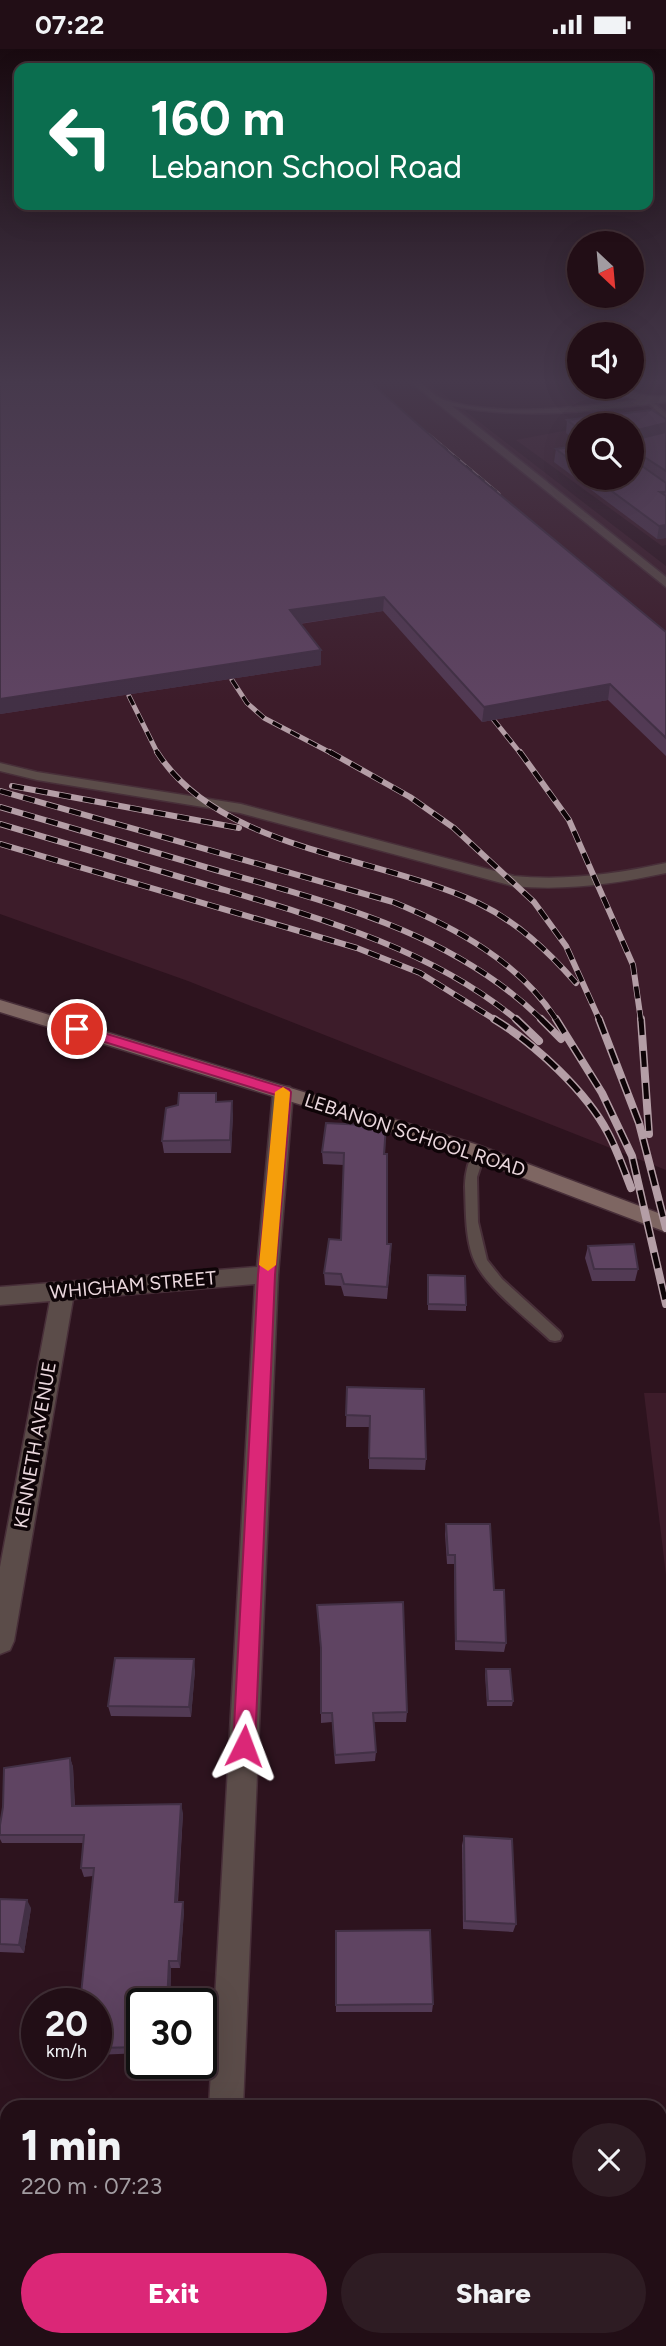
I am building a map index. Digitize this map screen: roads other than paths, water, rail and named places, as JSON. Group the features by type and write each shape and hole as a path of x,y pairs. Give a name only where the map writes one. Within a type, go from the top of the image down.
{"street":[{"path":"548,487 666,583"},
{"path":"0,767 37,776 241,809 513,881 554,886 596,883 666,868"},
{"name":"LEBANON SCHOOL ROAD","path":"0,1006 479,1153 666,1224"},
{"path":"226,2100 267,1275 283,1092"},
{"name":"WHIGHAM STREET","path":"0,1296 267,1275"},
{"name":"KENNETH AVENUE","path":"0,1640 63,1290"}],"lane":[{"path":"479,1153 471,1177 472,1222 481,1261 497,1282 555,1336"}],"railway":[{"path":"491,487 499,494"},
{"path":"232,680 247,703 264,718 333,754"},
{"path":"129,696 157,752"},
{"path":"493,719 521,754"},
{"path":"157,752 185,785 220,811 260,831 303,847 438,887 478,903 531,938 576,983"},
{"path":"330,752 410,797 454,828 534,902 566,946 600,1021"},
{"path":"520,752 569,820 633,965 641,1021"},
{"path":"12,786 239,828"},
{"path":"0,791 393,902 463,935 506,964 525,981 557,1021"},
{"path":"0,807 306,896 391,925 471,965 508,991 543,1021"},
{"path":"0,824 294,911 374,939 449,974 518,1021"},
{"path":"0,844 357,948 420,973 497,1021"},
{"path":"494,1019 542,1055 587,1101 608,1133 631,1188"},
{"path":"516,1019 539,1041"},
{"path":"556,1019 602,1093 632,1156 666,1304"},
{"path":"599,1019 639,1123 666,1228"},
{"path":"641,1019 649,1134"},
{"path":"543,1021 561,1039"}]}
